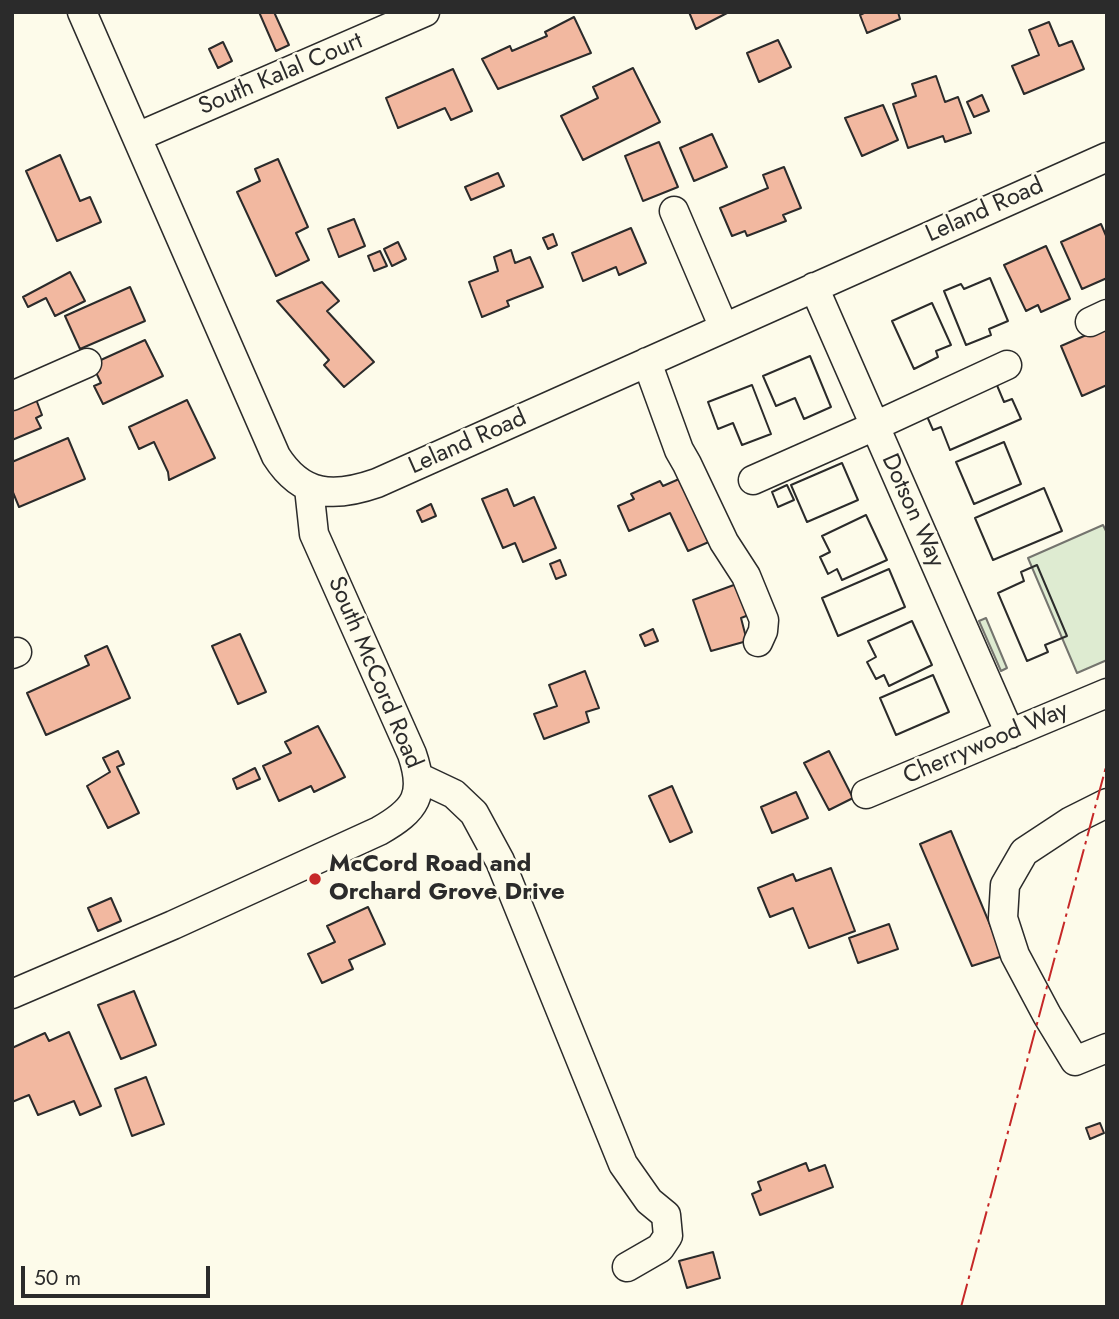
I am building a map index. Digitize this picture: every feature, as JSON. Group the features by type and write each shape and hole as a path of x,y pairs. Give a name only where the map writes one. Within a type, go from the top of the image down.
{"street":[{"path":"82,12 276,456 299,483 309,488"},
{"name":"South Kalal Court","path":"137,137 425,12"},
{"name":"Leland Road","path":"309,488 337,492 360,489 377,483 1107,158"},
{"path":"674,211 724,328"},
{"name":"Dotson Way","path":"814,287 1010,734"},
{"path":"648,362 679,450 724,542 746,576 764,620 758,642"},
{"path":"12,396 87,363"},
{"path":"753,480 1007,365"},
{"name":"South McCord Road","path":"17,992 173,925 379,831 402,817 414,802 418,792 418,776 412,754 314,534 309,488"},
{"name":"Cherrywood Way","path":"866,794 1107,693"},
{"path":"418,776 454,794 474,813 500,861 624,1164 649,1201 666,1215 668,1236 660,1248 627,1267"},
{"path":"1107,803 1071,821 1024,852 1005,885 1003,918 1015,956 1075,1061 1107,1048"}],"green space":[{"path":"1103,525 1107,533 1107,660 1077,673 1028,558"},
{"path":"986,618 1007,668 1001,671 979,621"}],"building":[{"path":"259,12 274,12 289,45 276,51"},
{"path":"689,12 729,12 696,29"},
{"path":"866,12 898,12 900,19 867,33 860,15"},
{"path":"574,17 591,53 498,89 482,59 510,46 512,51 547,36 545,32"},
{"path":"1049,22 1059,46 1072,41 1084,69 1024,94 1012,66 1039,55 1029,30"},
{"path":"778,40 791,67 759,82 747,53"},
{"path":"223,42 232,61 218,68 209,49"},
{"path":"633,68 660,122 583,160 561,116 598,98 593,87"},
{"path":"453,69 472,111 451,120 445,108 398,128 386,98"},
{"path":"936,76 945,102 958,97 971,133 945,142 943,136 908,148 893,104 916,96 912,84"},
{"path":"982,95 989,111 974,117 967,102"},
{"path":"883,105 898,140 862,156 845,118"},
{"path":"712,134 727,167 694,181 680,148"},
{"path":"659,142 678,187 643,201 625,156"},
{"path":"60,155 80,201 90,197 101,222 57,241 26,171"},
{"path":"278,159 308,227 296,233 309,260 276,276 237,192 260,181 255,169"},
{"path":"784,167 801,208 783,215 786,221 747,236 745,231 732,236 720,208 768,188 763,175"},
{"path":"498,173 504,186 471,200 465,187"},
{"path":"354,219 365,246 339,257 328,229"},
{"path":"1101,224 1107,238 1107,278 1082,289 1061,242"},
{"path":"631,228 646,263 619,275 616,267 583,281 572,253"},
{"path":"553,234 557,245 548,249 543,238"},
{"path":"398,242 406,259 392,266 384,249"},
{"path":"1046,246 1070,299 1041,312 1038,305 1026,311 1004,265"},
{"path":"511,250 515,263 530,257 543,287 507,301 509,306 482,317 469,282 498,271 494,257"},
{"path":"380,251 387,266 374,271 368,256"},
{"path":"70,272 85,301 55,316 46,298 28,307 23,297"},
{"path":"990,278 1008,321 989,329 991,335 966,345 944,291 961,284 964,289"},
{"path":"990,278 1008,321 989,329 991,335 966,345 944,291 961,284 964,289"},
{"path":"322,282 339,301 327,311 374,362 344,387 324,365 329,360 277,301"},
{"path":"130,287 145,321 80,349 65,316"},
{"path":"932,303 951,345 936,351 938,357 914,369 892,321"},
{"path":"932,303 951,345 936,351 938,357 914,369 892,321"},
{"path":"1107,326 1107,385 1082,396 1061,346"},
{"path":"145,340 163,376 103,404 94,386 101,383 92,364"},
{"path":"810,356 831,407 804,419 795,398 776,406 763,376"},
{"path":"810,356 831,407 804,419 795,398 776,406 763,376"},
{"path":"996,383 1004,402 1012,399 1021,419 950,450 941,427 933,430 926,414"},
{"path":"996,383 1004,402 1012,399 1021,419 950,450 941,427 933,430 926,414"},
{"path":"752,385 771,434 742,445 733,423 718,429 708,402"},
{"path":"752,385 771,434 742,445 733,423 718,429 708,402"},
{"path":"34,394 42,415 36,418 41,428 12,440 12,403"},
{"path":"187,400 215,458 169,480 154,442 139,449 129,427"},
{"path":"68,438 85,479 19,507 12,490 12,462"},
{"path":"1004,442 1021,484 974,504 956,462"},
{"path":"1004,442 1021,484 974,504 956,462"},
{"path":"842,463 858,500 807,522 791,485"},
{"path":"842,463 858,500 807,522 791,485"},
{"path":"686,476 718,538 688,551 670,513 629,531 618,506 634,499 631,494 660,481 663,486"},
{"path":"787,485 794,500 778,507 772,492"},
{"path":"787,485 794,500 778,507 772,492"},
{"path":"1044,488 1062,531 993,560 975,518"},
{"path":"1044,488 1062,531 993,560 975,518"},
{"path":"507,489 514,506 534,497 556,548 523,562 515,543 503,548 482,499"},
{"path":"431,504 436,516 422,522 417,511"},
{"path":"866,515 887,560 842,580 837,569 828,574 820,557 830,552 822,536"},
{"path":"866,515 887,560 842,580 837,569 828,574 820,557 830,552 822,536"},
{"path":"560,560 566,575 556,579 550,564"},
{"path":"1037,565 1067,636 1045,645 1048,652 1027,661 998,593 1024,581 1021,572"},
{"path":"1037,565 1067,636 1045,645 1048,652 1027,661 998,593 1024,581 1021,572"},
{"path":"889,569 905,607 838,636 822,598"},
{"path":"889,569 905,607 838,636 822,598"},
{"path":"742,582 754,613 741,618 747,641 711,651 693,600"},
{"path":"912,621 932,665 889,686 884,675 876,679 867,662 876,657 868,641"},
{"path":"912,621 932,665 889,686 884,675 876,679 867,662 876,657 868,641"},
{"path":"653,629 658,641 645,646 640,635"},
{"path":"240,634 266,692 238,704 212,646"},
{"path":"107,646 130,698 46,735 27,693 89,665 85,656"},
{"path":"585,671 599,708 586,712 589,722 544,739 534,714 557,706 549,685"},
{"path":"933,675 949,712 896,735 880,698"},
{"path":"933,675 949,712 896,735 880,698"},
{"path":"318,726 345,777 314,792 311,786 279,801 263,766 291,753 285,742"},
{"path":"118,751 124,764 117,767 139,813 108,828 87,786 110,772 103,758"},
{"path":"829,751 853,798 829,810 804,763"},
{"path":"255,768 260,779 237,789 233,779"},
{"path":"672,786 692,832 670,842 649,796"},
{"path":"796,792 808,818 772,833 761,807"},
{"path":"951,831 1003,956 972,966 920,844"},
{"path":"831,868 855,931 809,948 793,908 770,917 758,888 793,874 796,881"},
{"path":"111,898 121,921 98,931 88,908"},
{"path":"368,907 385,944 349,960 353,969 322,983 308,954 335,942 327,926"},
{"path":"889,924 898,949 858,963 849,938"},
{"path":"134,991 156,1045 121,1059 98,1005"},
{"path":"69,1032 101,1106 80,1115 74,1101 38,1115 29,1095 12,1102 12,1048 45,1033 49,1041"},
{"path":"146,1077 164,1124 132,1136 115,1089"},
{"path":"1100,1123 1104,1133 1090,1139 1086,1128"},
{"path":"806,1163 809,1171 825,1165 833,1187 760,1215 752,1194 761,1190 758,1182"},
{"path":"713,1252 720,1278 687,1288 679,1261"}],"power":[{"path":"961,1307 1107,763"}],"place":[{"name":"McCord Road and Orchard Grove Drive","path":"315,879"}]}
